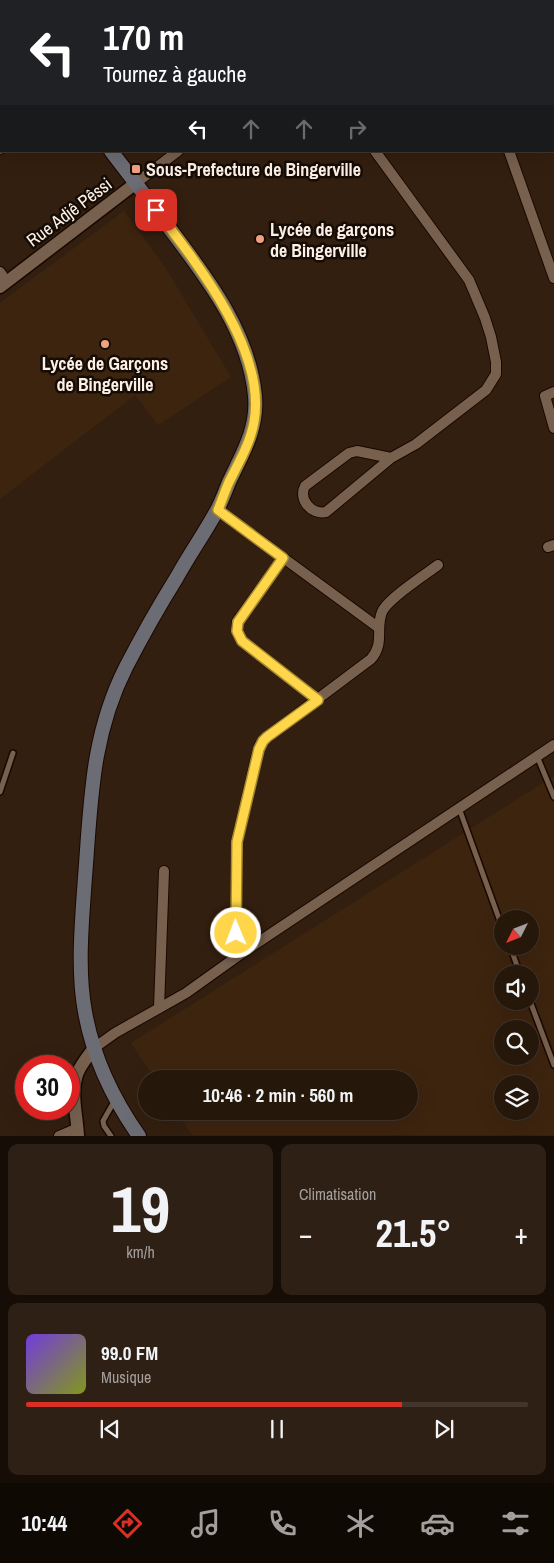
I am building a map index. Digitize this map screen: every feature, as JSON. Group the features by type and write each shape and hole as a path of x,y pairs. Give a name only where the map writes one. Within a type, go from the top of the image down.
{"main road":[{"path":"112,152 187,252 225,307 244,349 251,372 255,396 253,428 246,448 218,510 176,578 126,667 102,728 94,766 82,926 85,1012 94,1048 115,1100 139,1136"}],"street":[{"path":"136,183 177,152"},
{"path":"376,152 469,280 485,318 496,362 496,374 486,390 416,444 392,458 326,512 312,511 302,497 305,486 348,453 357,451 392,458"},
{"path":"509,152 554,278"},
{"name":"Rue Adjê Pêssi","path":"2,280 136,183"},
{"path":"554,392 545,396 554,428"},
{"path":"218,510 379,628"},
{"path":"283,558 238,622 237,631 242,641 318,700"},
{"path":"242,953 236,926 237,842 257,754 263,741 371,659 378,651 382,609 391,600 438,565"},
{"path":"59,1136 78,1132 74,1101 75,1083 79,1071 94,1048 115,1033 186,993 242,953 554,745"},
{"path":"159,1008 164,871"}],"lane":[{"path":"0,792 13,753"},
{"path":"537,756 554,797"},
{"path":"459,808 496,910"},
{"path":"533,1010 554,1065"},
{"path":"111,1136 103,1121 115,1100"}],"shaded area":[{"name":"Lycée de Garçons de Bingerville","path":"124,211 165,267 231,377 158,425 135,395 0,499 0,303"},
{"path":"554,776 554,1135 192,1135 182,1120 418,1120 418,1070 149,1070 131,1043"}],"place":[{"name":"Sous-Prefecture de Bingerville","path":"136,169"},
{"name":"Lycée de garçons de Bingerville","path":"260,239"},
{"name":"Lycée de Garçons de Bingerville","path":"105,344"}],"route":[{"path":"156,210 225,307 244,349 251,372 255,410 251,435 218,510 283,558 238,622 237,631 242,641 318,700 267,737 259,749 237,842 236,933"}]}
